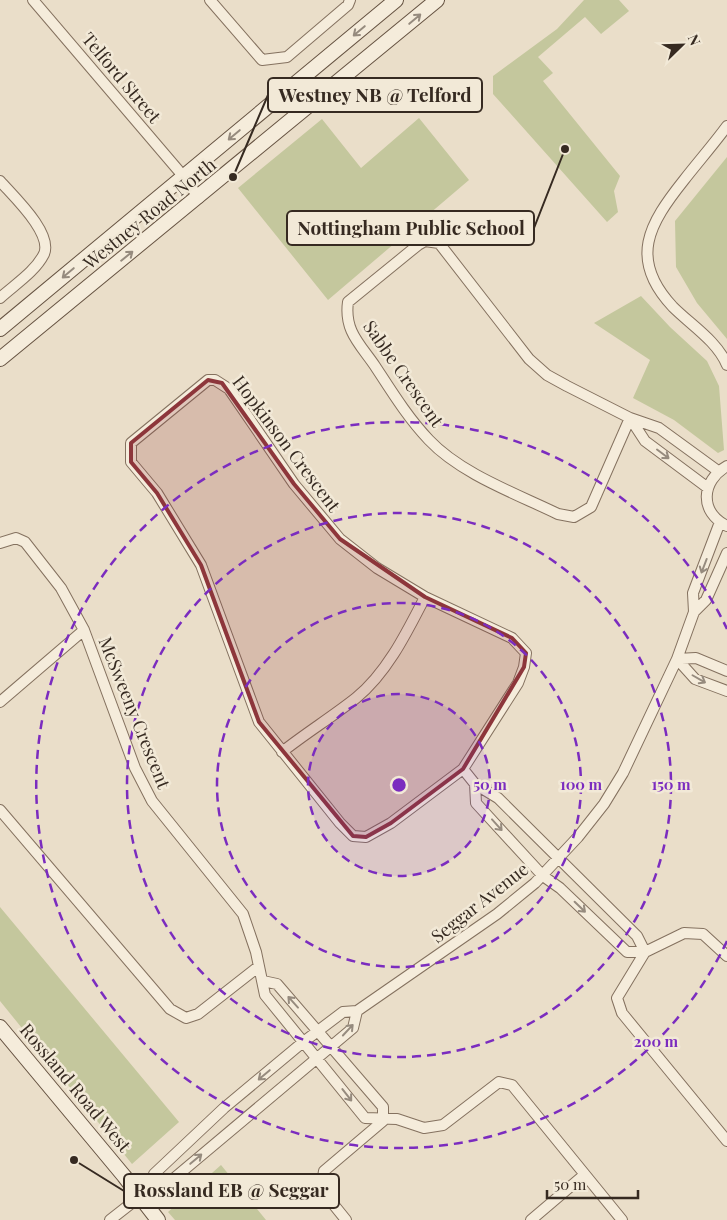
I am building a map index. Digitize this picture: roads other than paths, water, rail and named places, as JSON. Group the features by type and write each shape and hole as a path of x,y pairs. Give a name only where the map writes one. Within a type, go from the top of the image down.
{"main road":[{"name":"Westney Road North","path":"0,329 396,0"},
{"name":"Westney Road North","path":"0,359 199,198 438,0"},
{"name":"Rossland Road West","path":"0,1027 158,1220"}],"street":[{"name":"Telford Street","path":"33,0 184,177 199,198"},
{"path":"210,0 262,60 287,57 348,5 350,0"},
{"path":"727,126 659,212 649,232 648,263 660,293 723,355 727,365"},
{"path":"0,181 40,228 46,243 44,254 34,267 0,298"},
{"name":"Sabbe Crescent","path":"630,418 592,507 574,517 558,514 458,464 430,441 401,406 349,328 346,313 348,302 418,245 425,241 439,243 529,359 547,375 630,418 659,428 723,468"},
{"name":"Hopkinson Crescent","path":"208,380 222,383 229,389 300,491 340,539 377,568 425,597 512,638 526,653 524,667 518,683 462,769 391,823 366,837 354,836 340,823 282,752 259,722 201,565 157,493 131,462 131,443 208,380"},
{"name":"Sabbe Crescent","path":"630,418 645,441 708,488"},
{"path":"723,468 708,488 709,507 724,524"},
{"name":"Seggar Avenue","path":"156,1184 154,1174 224,1108 302,1043 343,1012 357,1011 497,914 542,876 578,836 604,804 623,773 677,659 694,612 693,593 724,524"},
{"name":"McSweeny Crescent","path":"0,543 16,538 25,542 61,588 84,630 135,768 152,801 243,914 256,952 258,967 264,981 265,995 302,1043 317,1058 365,1118 382,1121 397,1119 424,1128 443,1125 499,1082 512,1085 584,1175"},
{"name":"Seggar Avenue","path":"694,612 706,600 727,553"},
{"path":"282,752 358,697 377,677 394,653 425,597"},
{"path":"0,702 84,630"},
{"path":"677,659 696,658 727,671"},
{"path":"677,659 695,679 727,691"},
{"path":"462,769 475,784 498,798 637,936 645,952"},
{"path":"475,784 476,802 542,876 560,888 627,952 645,952 684,933 703,934 727,956"},
{"path":"0,810 170,1009 186,1018 198,1014 258,967"},
{"path":"645,952 617,998 622,1013 727,1141"},
{"path":"264,981 277,984 383,1107 382,1121 324,1170 321,1189 346,1220"},
{"name":"Seggar Avenue","path":"110,1220 156,1184 166,1185 317,1058 352,1028 357,1011"},
{"path":"531,1220 584,1175 622,1220"}],"place":[{"name":"Nottingham Public School","path":"565,149"},
{"name":"Westney NB @ Telford","path":"233,177"},
{"name":"Rossland EB @ Seggar","path":"74,1160"}]}
